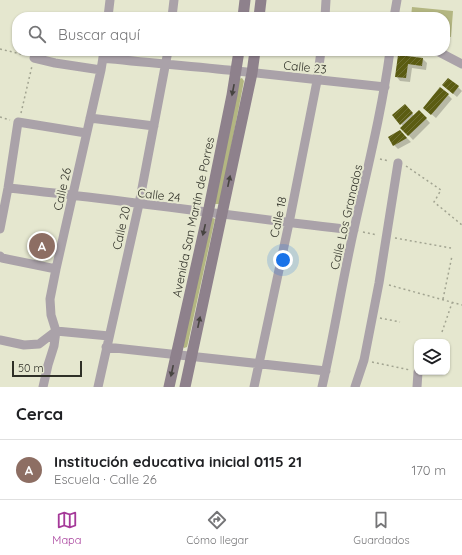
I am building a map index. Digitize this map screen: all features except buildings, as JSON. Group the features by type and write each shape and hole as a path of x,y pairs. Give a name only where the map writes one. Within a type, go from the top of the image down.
{"main road":[{"path":"244,12 245,0"},
{"path":"260,12 261,0"},
{"name":"Avenida San Martín de Porres","path":"169,387 208,213 237,71 238,56"},
{"path":"184,387 222,215 254,56"}],"street":[{"path":"109,12 110,0"},
{"path":"173,12 174,0"},
{"path":"325,12 326,0"},
{"path":"395,12 397,0"},
{"name":"Calle 26","path":"56,331 50,315 50,299 104,56"},
{"name":"Calle 23","path":"110,56 166,65 385,87"},
{"name":"Calle 20","path":"98,387 139,204 167,56"},
{"name":"Calle 18","path":"254,387 289,223 317,81 320,56"},
{"name":"Calle Los Granados","path":"322,387 354,230 371,156 385,87 389,56"},
{"path":"447,56 462,64"},
{"path":"34,58 55,63 101,70"},
{"path":"90,118 154,126"},
{"path":"0,228 18,122 86,133"},
{"path":"355,387 364,360 373,317 398,163"},
{"name":"Calle 24","path":"8,188 354,230"},
{"path":"0,256 2,258 56,269"},
{"path":"0,340 24,345 40,344 56,331 109,336"},
{"path":"43,387 54,346 56,331"},
{"path":"106,347 259,365 326,371"},
{"path":"415,375 417,387"}],"path":[{"path":"0,49 12,52"},
{"path":"18,122 34,58 26,56"},
{"path":"371,156 407,166 441,190 434,202 462,225"},
{"path":"354,230 451,248"},
{"path":"443,299 452,256"},
{"path":"379,283 443,299 452,303 462,304"},
{"path":"442,332 452,303"},
{"path":"373,317 400,322"},
{"path":"364,360 414,371"}],"green space":[{"path":"412,7 453,11 451,37 450,12 412,12"},
{"path":"242,78 244,81 220,204 214,204 239,79"},
{"path":"210,219 215,219 188,343 187,347 184,348 182,346"}],"place":[{"name":"Institución educativa inicial 0115 21","path":"42,246"}]}
